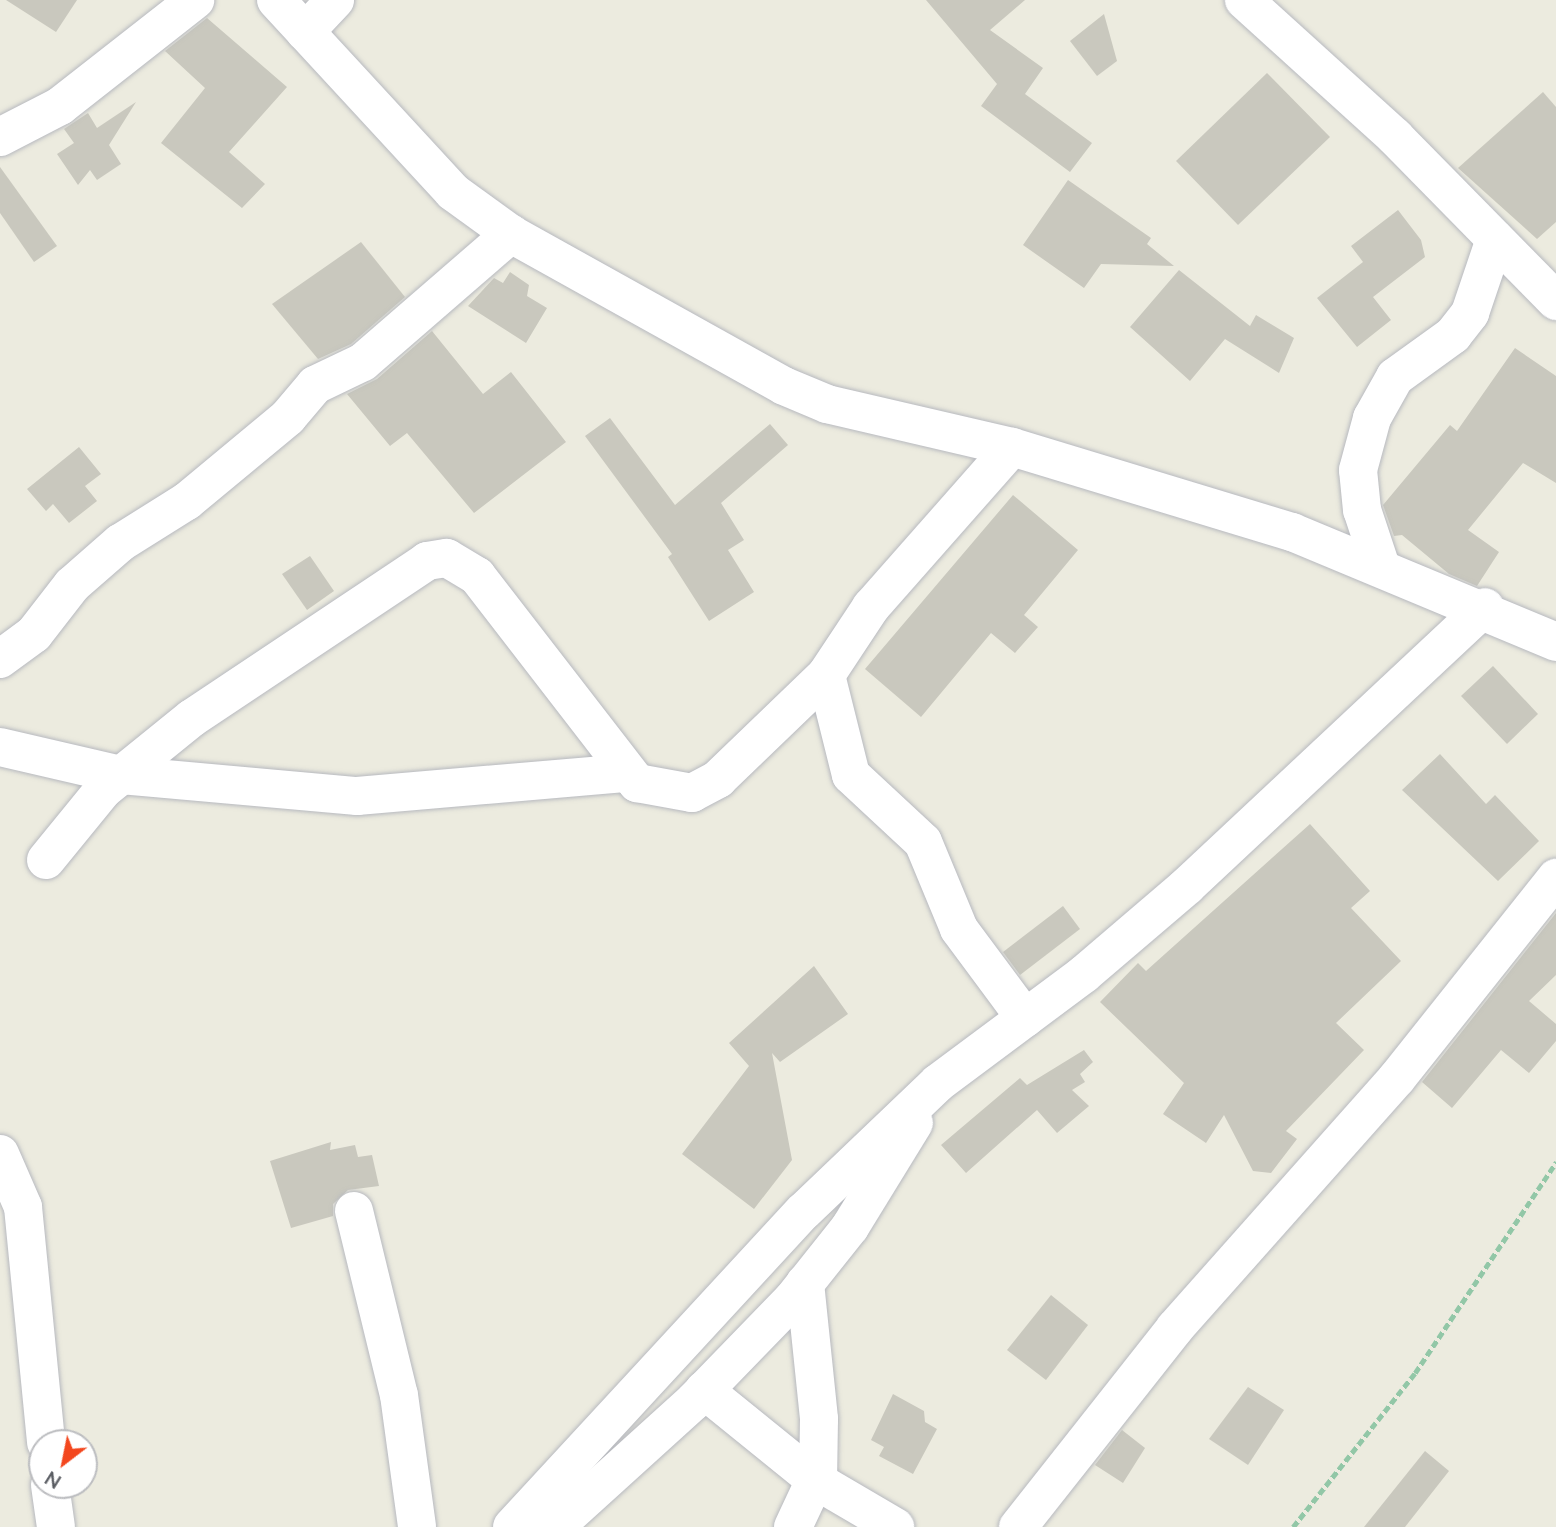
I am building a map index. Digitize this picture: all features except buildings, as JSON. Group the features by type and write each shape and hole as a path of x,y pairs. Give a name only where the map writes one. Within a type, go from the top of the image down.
{"street":[{"path":"0,137 60,106 195,0"},
{"path":"276,0 453,192 511,234 784,386 893,422 1012,447 1292,532 1485,607 1556,642"},
{"path":"305,32 335,0"},
{"path":"1244,0 1495,239 1556,301"},
{"path":"0,659 34,634 72,585 120,543 187,501 288,417 316,385 363,362 511,234"},
{"path":"1381,567 1362,510 1358,470 1372,418 1395,377 1453,335 1470,313 1495,239"},
{"path":"46,860 121,775 349,610 427,561 447,558 477,576 637,783 692,793 718,779 826,675 870,607 1012,447"},
{"path":"512,1527 803,1212 938,1083 1026,1018 1187,886 1485,607"},
{"path":"826,675 851,775 923,842 959,929 1026,1018"},
{"path":"0,747 121,775 357,796 627,773"},
{"path":"1018,1527 1175,1328 1397,1078 1556,878"},
{"path":"555,1527 704,1390 805,1283 884,1176 938,1083"},
{"path":"0,1153 23,1207 45,1429"},
{"path":"354,1211 399,1395 417,1527"},
{"path":"793,1527 816,1480 819,1419 806,1341 805,1283"},
{"path":"704,1390 816,1480 895,1527"},
{"path":"52,1499 56,1527"}],"path":[{"path":"1293,1527 1416,1373 1556,1162"}]}
